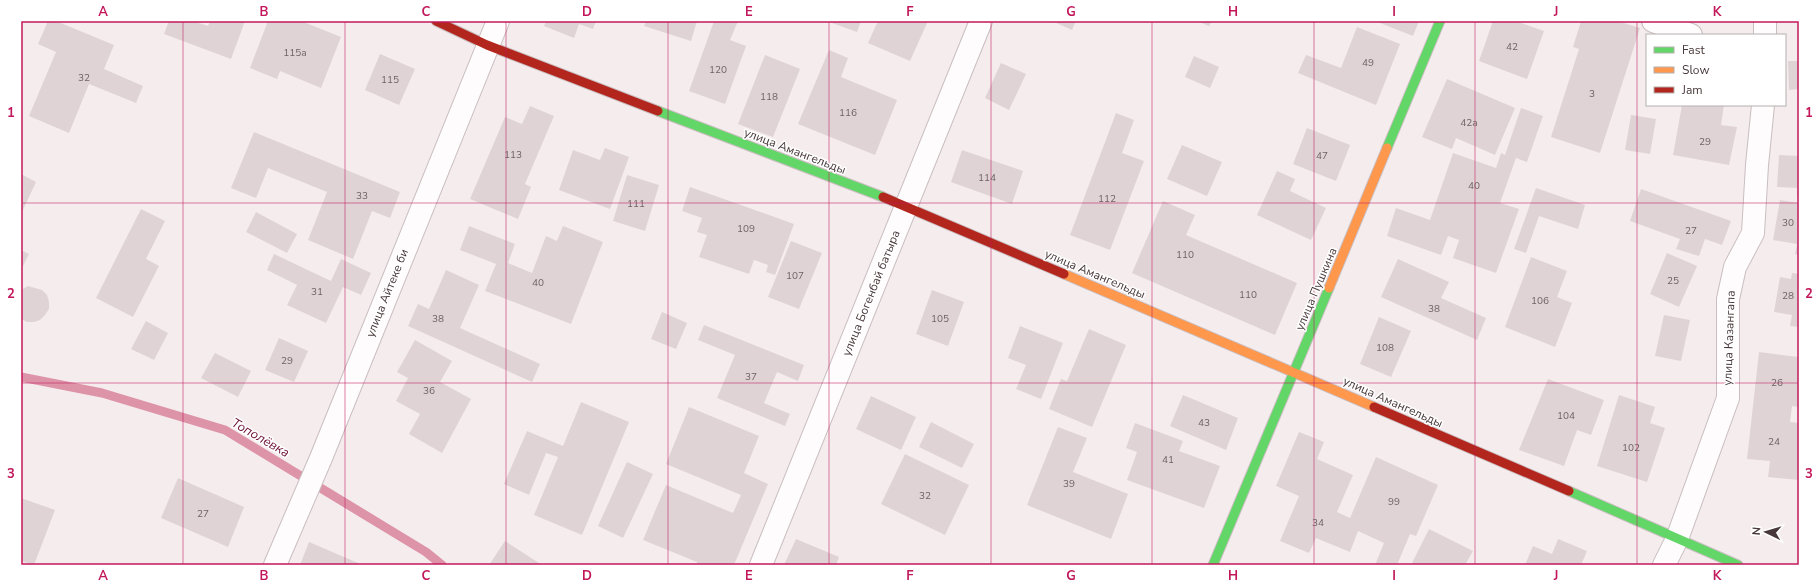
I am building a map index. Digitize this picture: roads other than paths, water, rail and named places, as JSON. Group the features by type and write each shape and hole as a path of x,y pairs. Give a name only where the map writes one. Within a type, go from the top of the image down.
{"street":[{"name":"улица Амангельды","path":"436,21 487,45 905,206 1294,372 1738,565"},
{"name":"улица Айтеке би","path":"276,565 321,458 498,21"},
{"name":"улица Богенбай батыра","path":"762,565 905,206 981,21"},
{"name":"улица Пушкина","path":"1213,565 1440,21"},
{"path":"1653,21 1688,34"},
{"path":"1764,21 1765,34"},
{"name":"улица Казангапа","path":"1664,565 1677,539 1728,398 1728,299 1735,267 1753,233 1757,165 1763,106"}],"waterway":[{"name":"Тополёвка","path":"21,377 102,393 225,430 426,552 442,565"}]}
